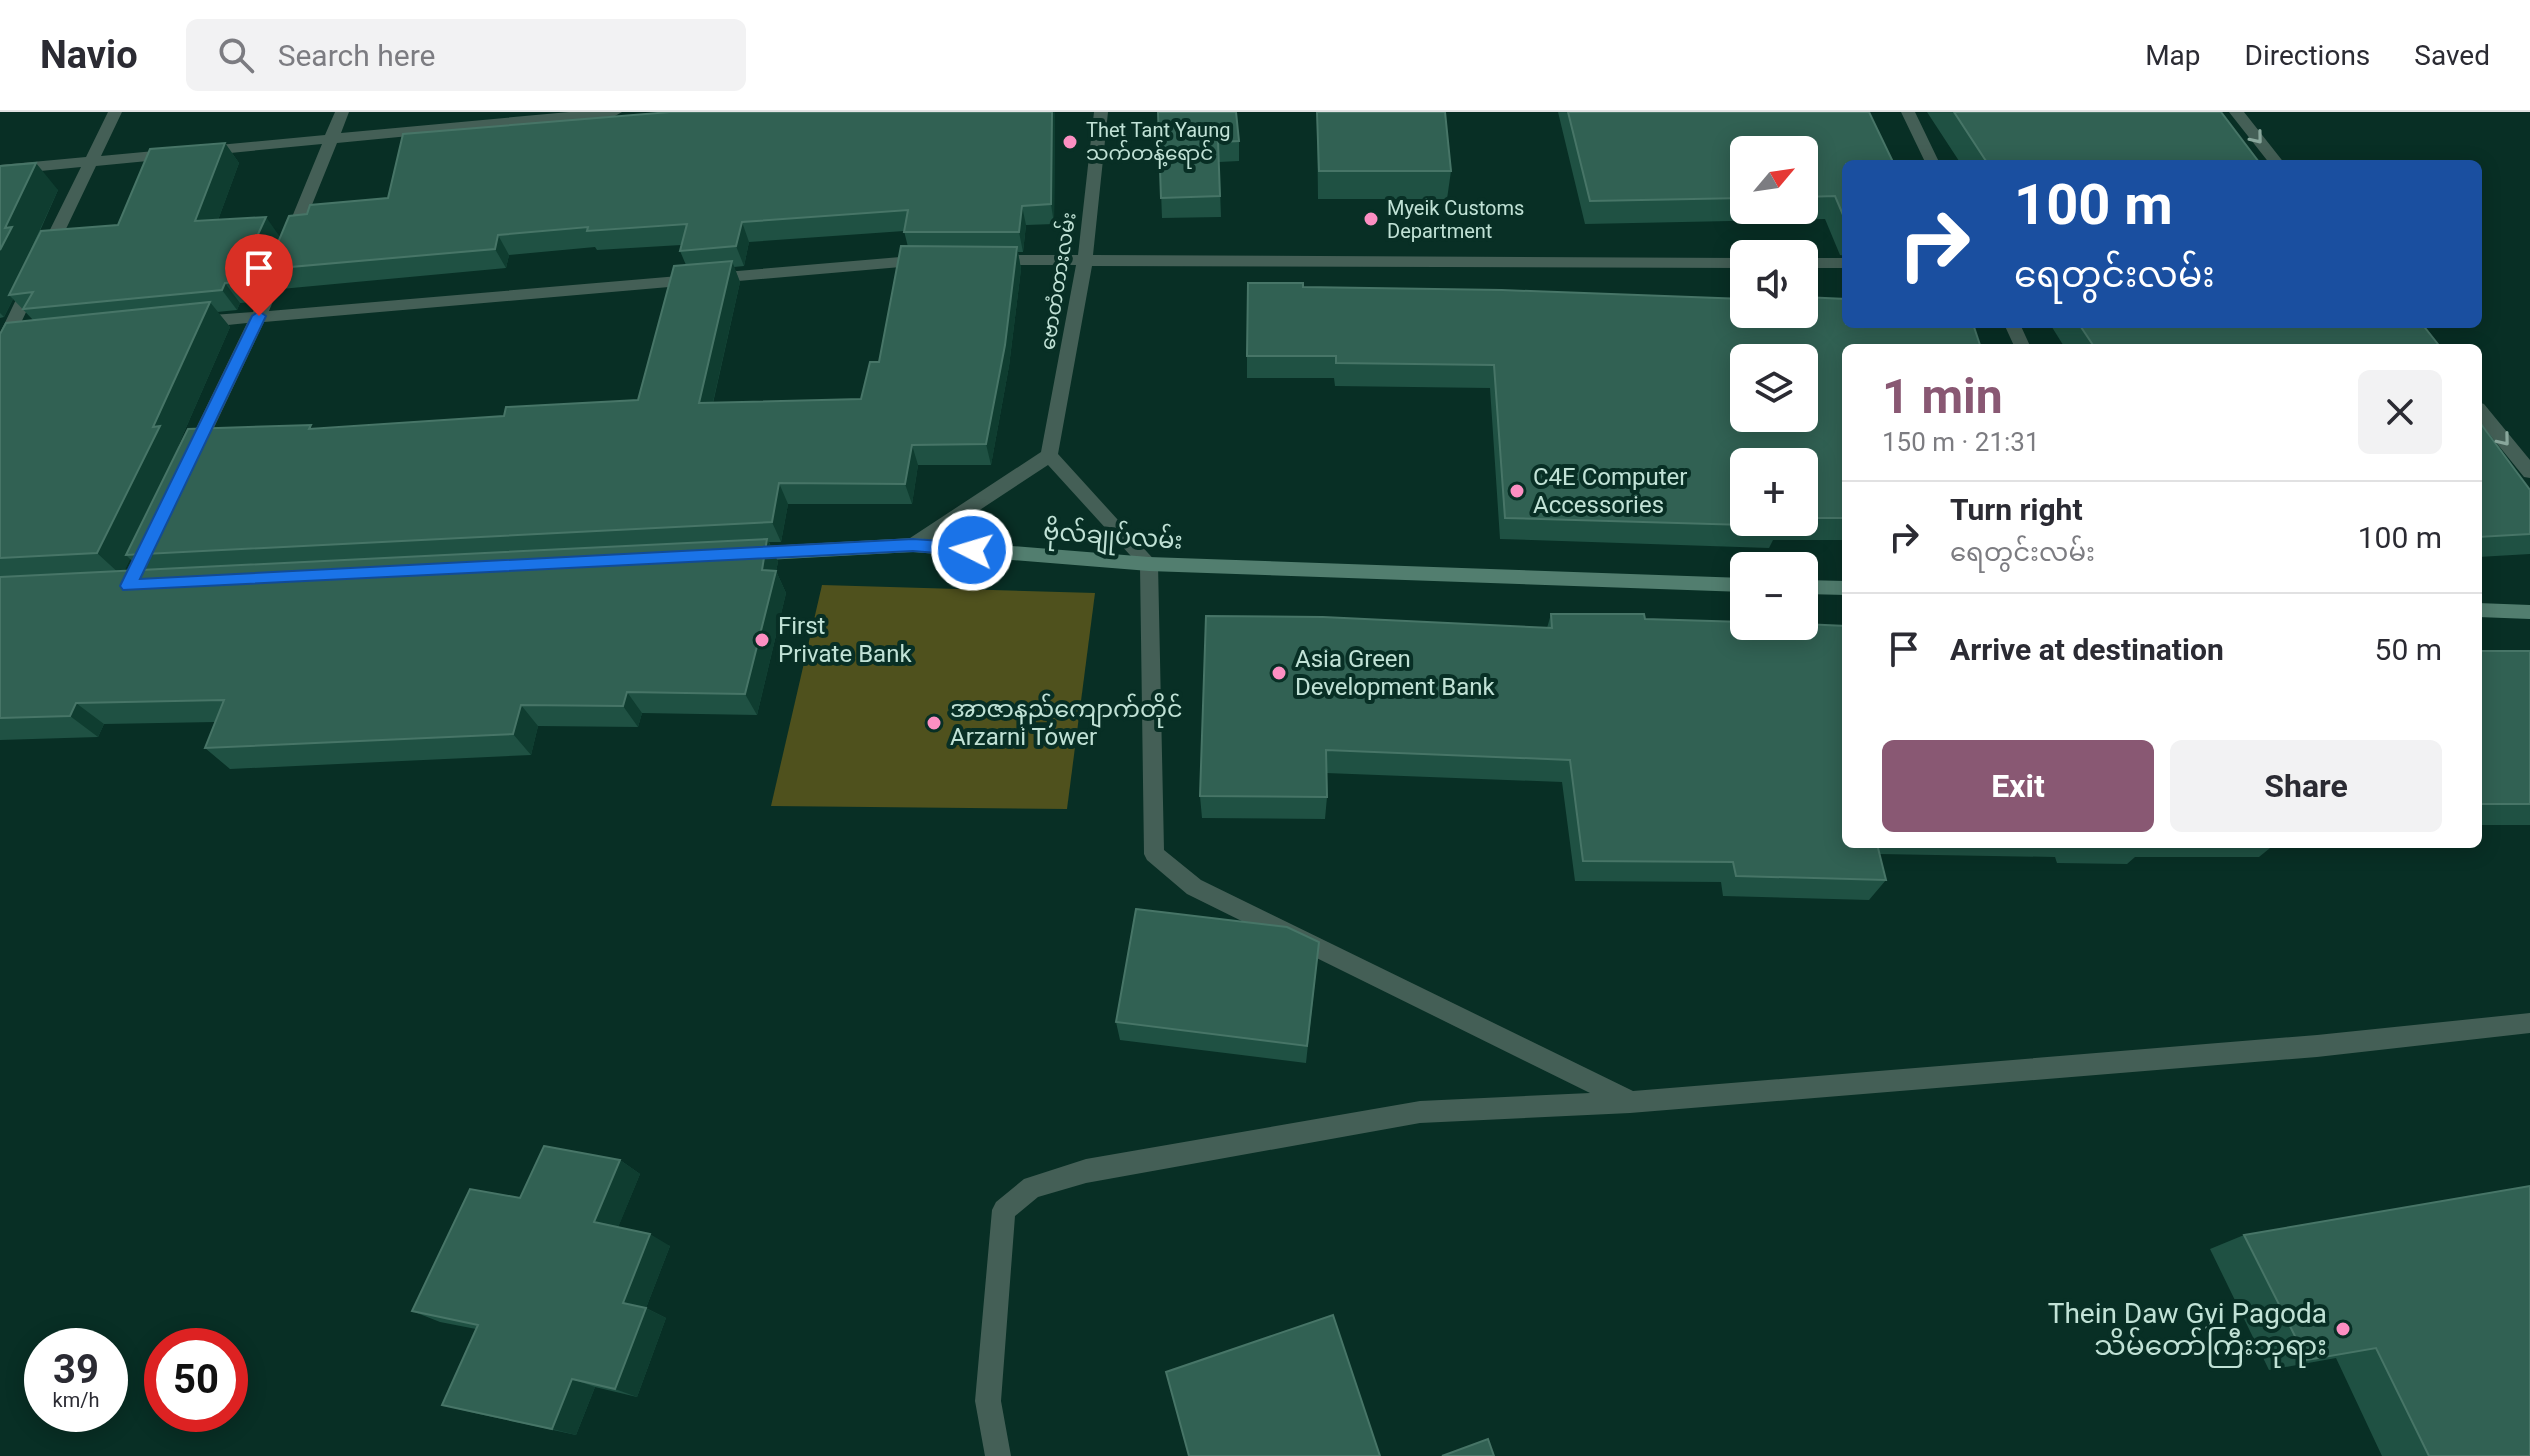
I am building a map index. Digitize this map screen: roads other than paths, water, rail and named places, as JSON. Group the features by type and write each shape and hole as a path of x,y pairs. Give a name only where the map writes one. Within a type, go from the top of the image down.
{"main road":[{"name":"ဗိုလ်ချုပ်လမ်း","path":"732,555 913,545 1149,564 1730,585"},
{"path":"1818,587 1842,588"},
{"path":"2482,610 2530,612"}],"street":[{"path":"6,343 115,112"},
{"path":"184,472 259,316 342,112"},
{"path":"0,170 615,112"},
{"name":"ဗောတံတားလမ်း","path":"1049,455 1085,259 1101,112"},
{"path":"1908,112 1931,160"},
{"path":"2236,112 2275,160"},
{"path":"184,323 935,260"},
{"path":"980,260 1730,263"},
{"path":"1818,263 1842,263"},
{"path":"2482,413 2530,472"},
{"path":"913,545 1049,455 1149,564 1154,854 1194,887 1630,1102"},
{"path":"998,1456 988,1401 1004,1210 1032,1187 1086,1171 1420,1112 1630,1102 2302,1047 2530,1023"}],"place":[{"name":"Thet Tant Yaung သက်တန့်ရောင်","path":"1070,142"},
{"name":"Myeik Customs Department","path":"1371,219"},
{"name":"C4E Computer Accessories","path":"1517,491"},
{"name":"First Private Bank","path":"762,640"},
{"name":"Asia Green Development Bank","path":"1279,673"},
{"name":"အာဇာနည်ကျောက်တိုင် Arzarni Tower","path":"934,723"},
{"name":"Thein Daw Gyi Pagoda သိမ်တော်ကြီးဘုရား","path":"2343,1329"}]}
